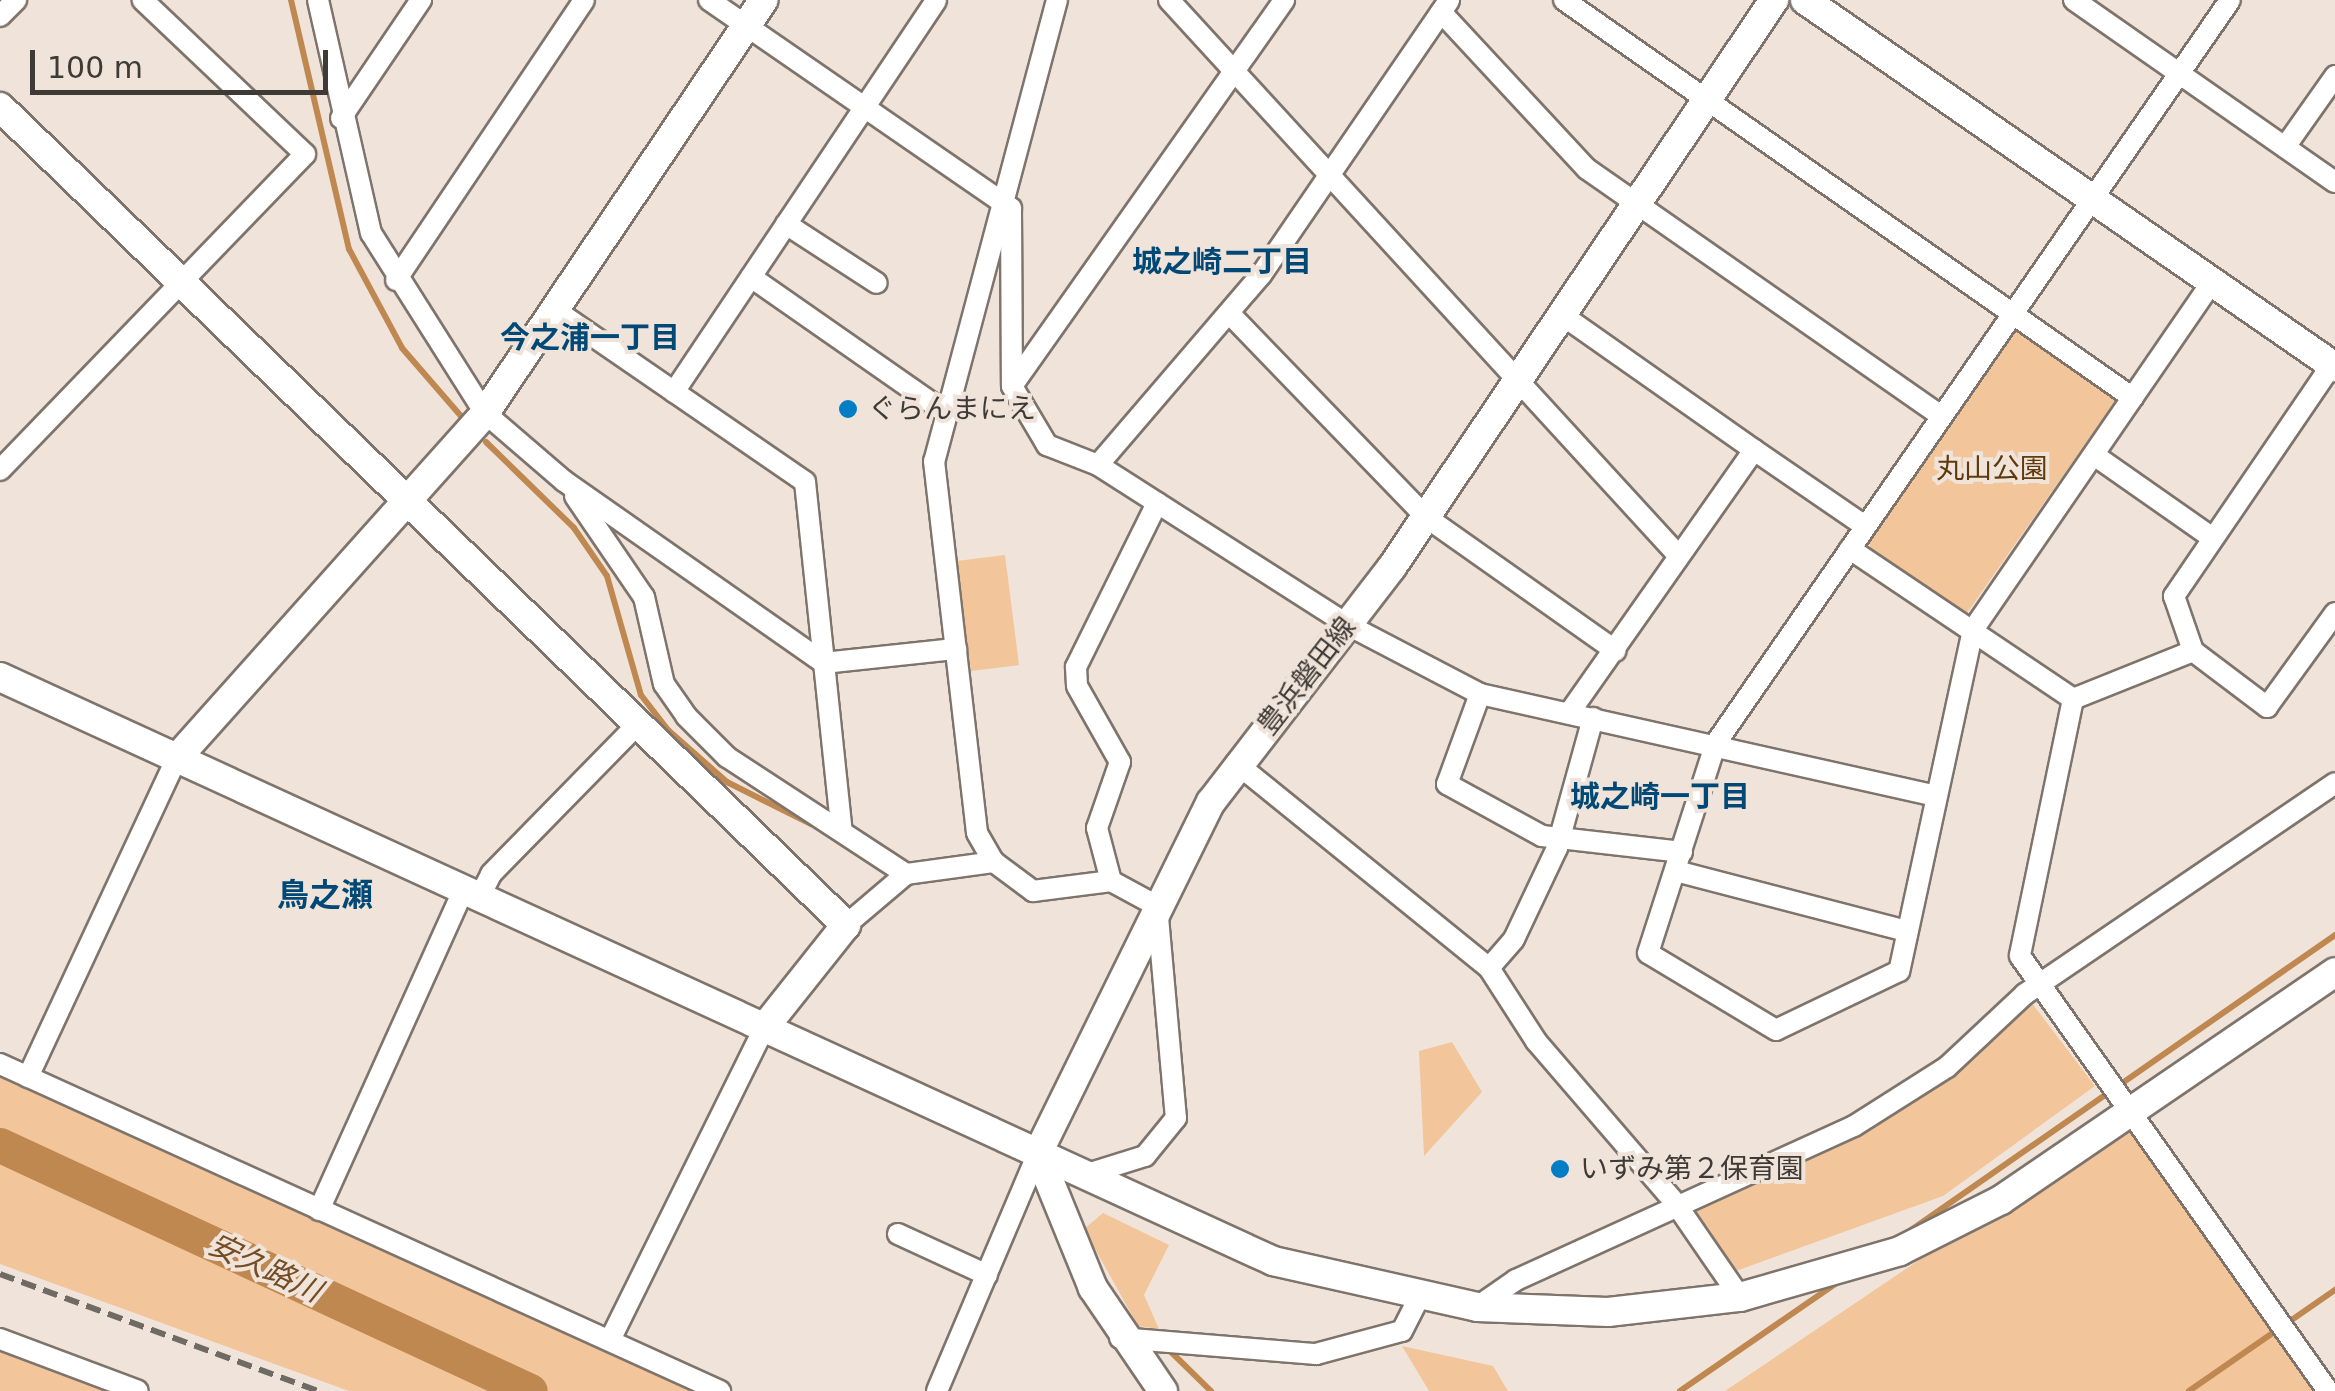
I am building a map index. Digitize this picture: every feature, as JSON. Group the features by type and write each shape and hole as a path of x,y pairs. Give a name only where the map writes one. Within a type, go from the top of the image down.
{"street":[{"path":"0,16 16,0"},
{"path":"0,470 305,154 144,0"},
{"path":"318,0 341,118 371,233 396,280 485,413 564,481 824,663 956,649"},
{"path":"341,118 421,0"},
{"path":"396,280 584,0"},
{"path":"709,0 1001,200 1016,220 1012,386 1047,445 1098,465 1348,625 1480,694 1716,742 1936,796"},
{"path":"28,1077 177,758 410,504 485,413 764,0"},
{"path":"674,392 936,0"},
{"path":"1057,0 942,410 934,460 977,834 994,862 1034,891 1112,881 1157,906 1176,1118 1145,1156 1084,1175"},
{"path":"1169,0 1334,170 1436,298 1524,377 1678,556"},
{"path":"1012,386 1284,0"},
{"path":"1564,0 2133,398"},
{"name":"豊浜磐田線","path":"1038,1154 1157,906 1236,764 1348,625 1566,318 1774,0"},
{"path":"1806,0 2334,364 2210,537 2174,596 2193,651 2268,707 2335,613"},
{"path":"2074,0 2335,182"},
{"path":"2212,282 1973,630 1899,971 1776,1030 1648,953 1716,742 2008,314 2094,200 2230,0"},
{"path":"1098,465 1229,313 1334,170 1445,6 1587,169 1939,415"},
{"path":"2285,147 2335,76"},
{"path":"0,107 846,925"},
{"path":"786,224 877,283"},
{"path":"751,276 942,410"},
{"path":"555,310 805,482 841,827"},
{"path":"1229,313 1426,516 1616,650"},
{"path":"1566,318 1865,526"},
{"path":"1569,712 1754,450"},
{"path":"2094,455 2210,537"},
{"path":"564,481 644,596 664,684 686,716 727,757 841,827 906,874"},
{"path":"1112,881 1097,828 1120,762 1085,703 1076,666 1157,502"},
{"path":"1850,549 2073,698"},
{"path":"2073,698 2193,651"},
{"path":"0,677 1274,1260 1419,1298 1477,1307 1608,1312 1740,1297 1900,1251 2131,1117 2335,972"},
{"path":"1480,694 1447,784 1559,840 1679,862 1907,930"},
{"path":"2073,698 2018,939 2037,987 2328,1391"},
{"path":"1489,968 1514,939 1559,840 1593,718"},
{"path":"319,1210 471,895 639,723"},
{"path":"1236,764 1489,968 1536,1041 1676,1204 1740,1297"},
{"path":"1477,1307 1676,1204 1854,1126 1947,1067 2037,987 2335,783"},
{"path":"611,1338 764,1028 846,925 906,874 994,862"},
{"path":"0,1064 611,1338 720,1391"},
{"path":"938,1391 1038,1154"},
{"path":"1038,1154 1120,1338 1163,1391"},
{"path":"898,1234 986,1275"},
{"path":"1120,1338 1316,1354 1402,1330 1419,1298"},
{"path":"0,1339 138,1391"}],"green space":[{"name":"丸山公園","path":"2018,328 2115,401 1967,613 1870,549 1870,538 2008,330"},
{"path":"1005,555 1019,665 971,671 957,561"},
{"path":"2025,994 2095,1086 1943,1196 1725,1275 1681,1212 1900,1096"},
{"path":"1452,1042 1482,1092 1424,1156 1419,1051"},
{"path":"0,1069 712,1391 349,1391 0,1264"},
{"path":"2131,1117 2328,1391 1725,1391"},
{"path":"1103,1213 1169,1245 1144,1295 1159,1329 1138,1326 1084,1229"},
{"path":"0,1339 139,1391 0,1391"},
{"path":"1402,1346 1493,1366 1508,1391 1429,1391"}],"waterway":[{"path":"291,0 349,249 402,348 461,416"},
{"path":"486,442 574,528 607,576 641,695 668,730 727,782 811,824"},
{"path":"1901,1237 2335,935"},
{"name":"安久路川","path":"0,1145 530,1391"},
{"path":"1680,1391 1838,1282"},
{"path":"2189,1391 2335,1290"},
{"path":"1166,1347 1211,1391"}],"railway":[{"path":"0,1274 318,1391"}],"place":[{"name":"ぐらんまにえ","path":"848,409"},
{"name":"いずみ第２保育園","path":"1560,1169"}],"district":[{"name":"城之崎二丁目","path":"1222,262"},
{"name":"今之浦一丁目","path":"590,338"},
{"name":"城之崎一丁目","path":"1660,797"},
{"name":"鳥之瀬","path":"325,895"}]}
